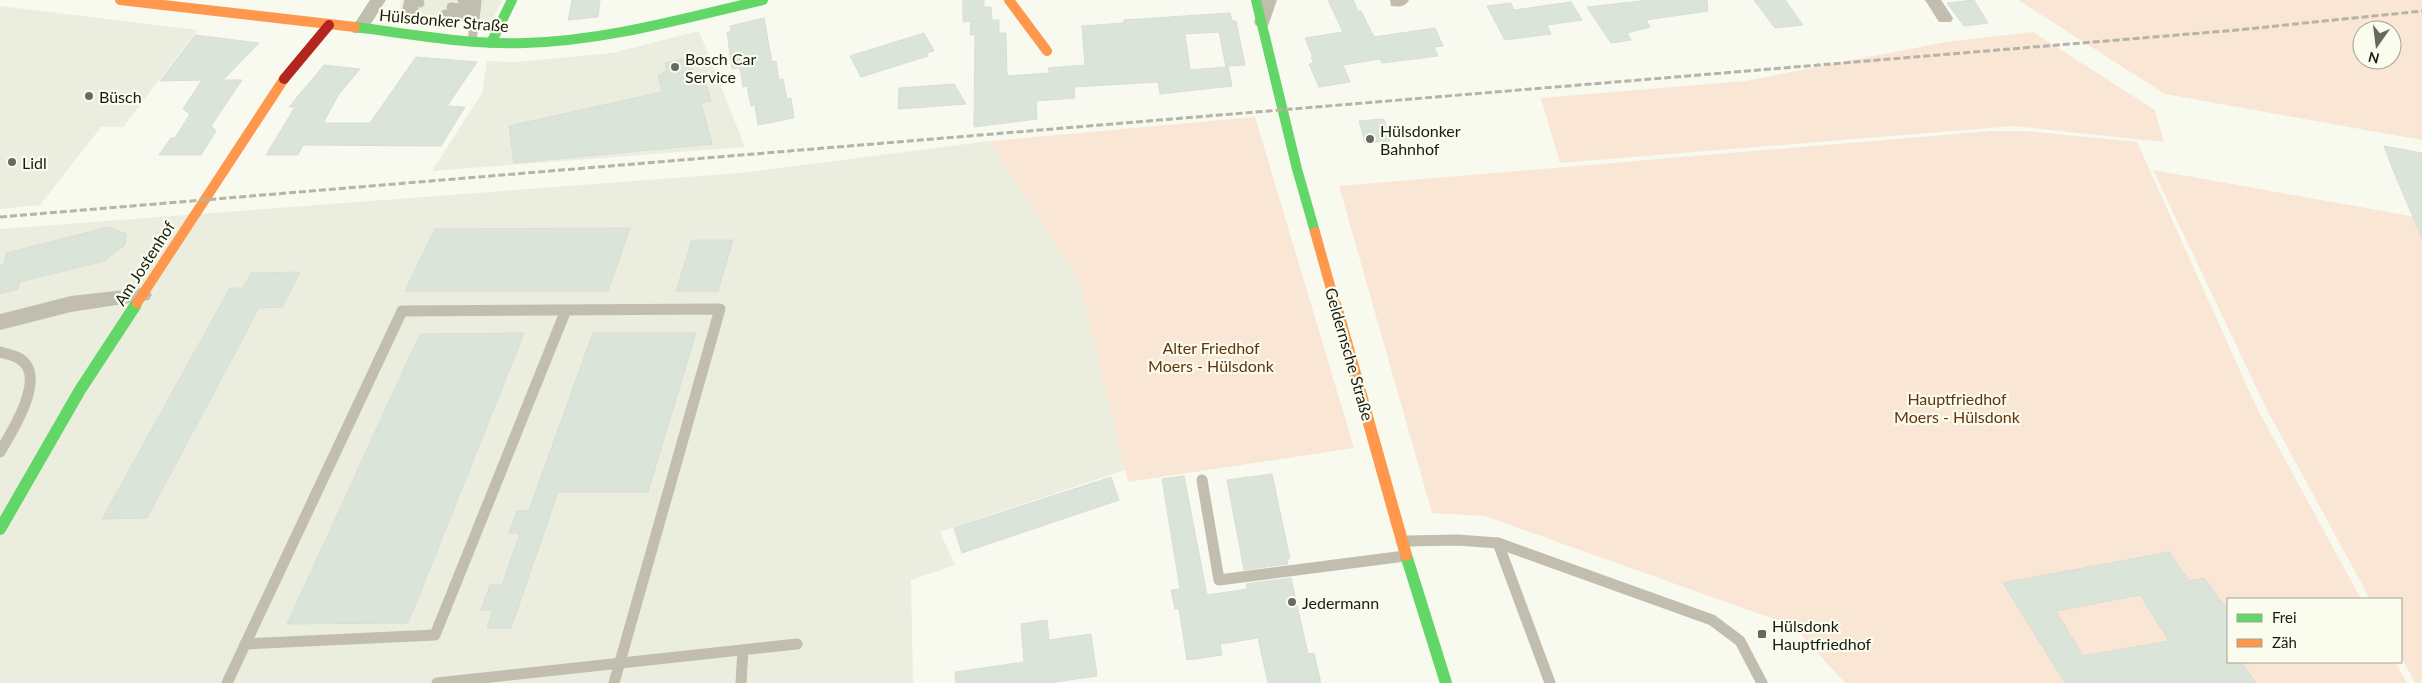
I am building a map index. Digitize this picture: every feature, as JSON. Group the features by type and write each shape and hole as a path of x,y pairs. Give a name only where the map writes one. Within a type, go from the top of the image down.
{"street":[{"name":"Hülsdonker Straße","path":"120,0 491,43 554,41 613,33 763,0"},
{"path":"358,29 378,0"},
{"path":"491,43 512,0"},
{"path":"1009,0 1047,51"},
{"name":"Geldernsche Straße","path":"1256,0 1297,169 1406,556 1446,683"},
{"name":"Geldernsche Straße","path":"1262,22 1269,0"},
{"path":"1933,0 1946,18"},
{"name":"Am Jostenhof","path":"0,528 80,390 274,90 330,25"},
{"path":"0,322 71,304 142,295"}],"lane":[{"path":"462,0 477,2 472,40"},
{"path":"414,10 407,9 409,1 420,3"},
{"path":"448,10 475,14"},
{"path":"227,683 402,311 720,308 614,683"},
{"path":"245,644 435,635 566,310"},
{"path":"0,352 19,357 28,365 31,376 27,397 0,452"},
{"path":"1202,480 1219,580 1406,556"},
{"path":"0,503 14,501"},
{"path":"1402,541 1457,540 1498,543 1712,620 1740,641 1762,683"},
{"path":"1498,543 1550,683"},
{"path":"437,683 797,644"},
{"path":"741,683 743,650"}],"shaded area":[{"path":"402,0 502,0 490,25 398,16"},
{"path":"0,6 197,30 123,127 101,127 40,205 0,209"},
{"path":"699,31 745,147 432,171 482,93 487,61 516,62 612,53"},
{"path":"990,141 1079,281 1125,470 940,532 955,565 911,580 913,683 0,683 0,229 740,173"}],"green space":[{"path":"2018,0 2422,0 2422,140 2165,94"},
{"path":"2033,32 2155,110 2164,142 2014,126 1560,163 1541,98 1745,81 1946,42"},
{"name":"Alter Friedhof Moers - Hülsdonk","path":"1255,117 1354,448 1128,482 1079,281 990,141"},
{"name":"Hauptfriedhof Moers - Hülsdonk","path":"1991,131 2026,131 2137,142 2256,406 2360,598 2227,598 2227,663 2396,663 2407,683 1845,683 1793,626 1485,516 1432,513 1339,186"},
{"path":"2153,170 2422,218 2422,683 2415,683 2402,658 2402,598 2369,598 2266,408"}],"building":[{"path":"572,0 600,0 598,17 568,20"},
{"path":"963,0 984,0 984,7 991,7 992,20 999,20 999,33 1006,33 1007,76 1050,73 1048,68 1085,65 1082,26 1124,23 1124,20 1230,13 1232,21 1236,21 1245,65 1228,66 1232,86 1160,94 1158,82 1074,87 1075,98 1036,101 1037,119 974,127 975,35 970,35 971,21 963,22","holes":["1219,32 1226,67 1190,70 1185,34"]},
{"path":"1328,0 1353,0 1358,11 1361,11 1374,37 1435,28 1443,46 1434,47 1438,56 1382,63 1380,59 1343,65 1350,82 1319,87 1309,64 1314,63 1305,38 1343,32"},
{"path":"1650,0 1707,0 1708,11 1646,20 1650,27 1627,33 1631,40 1611,43 1587,7"},
{"path":"1754,0 1785,0 1803,25 1775,28"},
{"path":"1974,0 1988,23 1964,26 1947,3"},
{"path":"1571,2 1582,20 1547,25 1551,34 1505,40 1487,6 1511,3 1514,10"},
{"path":"764,18 772,62 776,61 779,80 783,79 787,99 791,98 794,118 758,125 755,105 751,106 747,86 743,87 740,68 732,69 727,32 731,32 730,26"},
{"path":"924,33 934,51 926,53 928,56 861,77 850,56"},
{"path":"195,35 259,43 223,80 242,80 211,126 216,131 201,155 159,155 171,138 175,138 190,114 183,109 202,80 160,81"},
{"path":"416,57 477,62 447,106 465,107 441,146 303,145 298,155 266,155 295,107 289,107 324,65 360,69 339,94 323,123 370,123"},
{"path":"689,57 696,83 705,81 711,101 701,103 712,144 514,163 509,126 662,92 658,76 667,70 665,63"},
{"path":"954,84 966,104 898,109 899,88"},
{"path":"1384,119 1390,141 1365,143 1359,121"},
{"path":"2384,146 2422,153 2422,238 2393,170"},
{"path":"109,227 126,234 125,245 104,261 19,282 18,289 0,294 0,265 4,264 6,253"},
{"path":"630,228 608,291 405,291 435,229"},
{"path":"692,240 733,240 718,291 676,291"},
{"path":"300,272 282,307 259,308 147,518 102,519 230,288 243,288 251,273"},
{"path":"524,333 408,623 287,624 420,334"},
{"path":"593,333 696,333 648,492 558,492 511,628 487,628 493,610 481,610 490,585 502,585 520,533 509,533 517,511 529,510"},
{"path":"1272,474 1290,559 1287,559 1288,564 1244,570 1227,480"},
{"path":"1184,476 1207,595 1247,589 1246,584 1291,578 1308,654 1314,653 1321,683 1268,683 1258,638 1220,644 1222,655 1187,660 1179,609 1175,609 1171,590 1180,589 1162,479"},
{"path":"1111,477 1119,500 962,553 954,528"},
{"path":"2169,552 2189,581 2204,578 2227,609 2227,663 2242,663 2256,683 2065,683 2003,583","holes":["2140,595 2169,641 2083,656 2056,611"]},
{"path":"1047,620 1049,640 1091,634 1097,676 1049,683 956,683 955,672 1024,662 1021,624"}],"railway":[{"path":"0,217 2237,30 2422,11"}],"traffic: fast":[{"path":"491,43 512,0"},
{"path":"355,27 473,42 524,43 559,41 628,30 763,0"},
{"path":"1256,0 1297,169 1315,232"},
{"path":"0,529 80,390 137,303"},
{"path":"1406,555 1446,683"}],"traffic: slow":[{"path":"120,0 355,27"},
{"path":"1009,0 1047,51"},
{"path":"137,303 284,79"},
{"path":"1315,232 1406,555"}],"traffic: jam":[{"path":"284,79 329,25"}],"place":[{"name":"Bosch Car Service","path":"675,67"},
{"name":"Büsch","path":"89,96"},
{"name":"Hülsdonker Bahnhof","path":"1370,139"},
{"name":"Lidl","path":"12,162"},
{"name":"Jedermann","path":"1292,602"},
{"name":"Hülsdonk Hauptfriedhof","path":"1762,634"}]}
